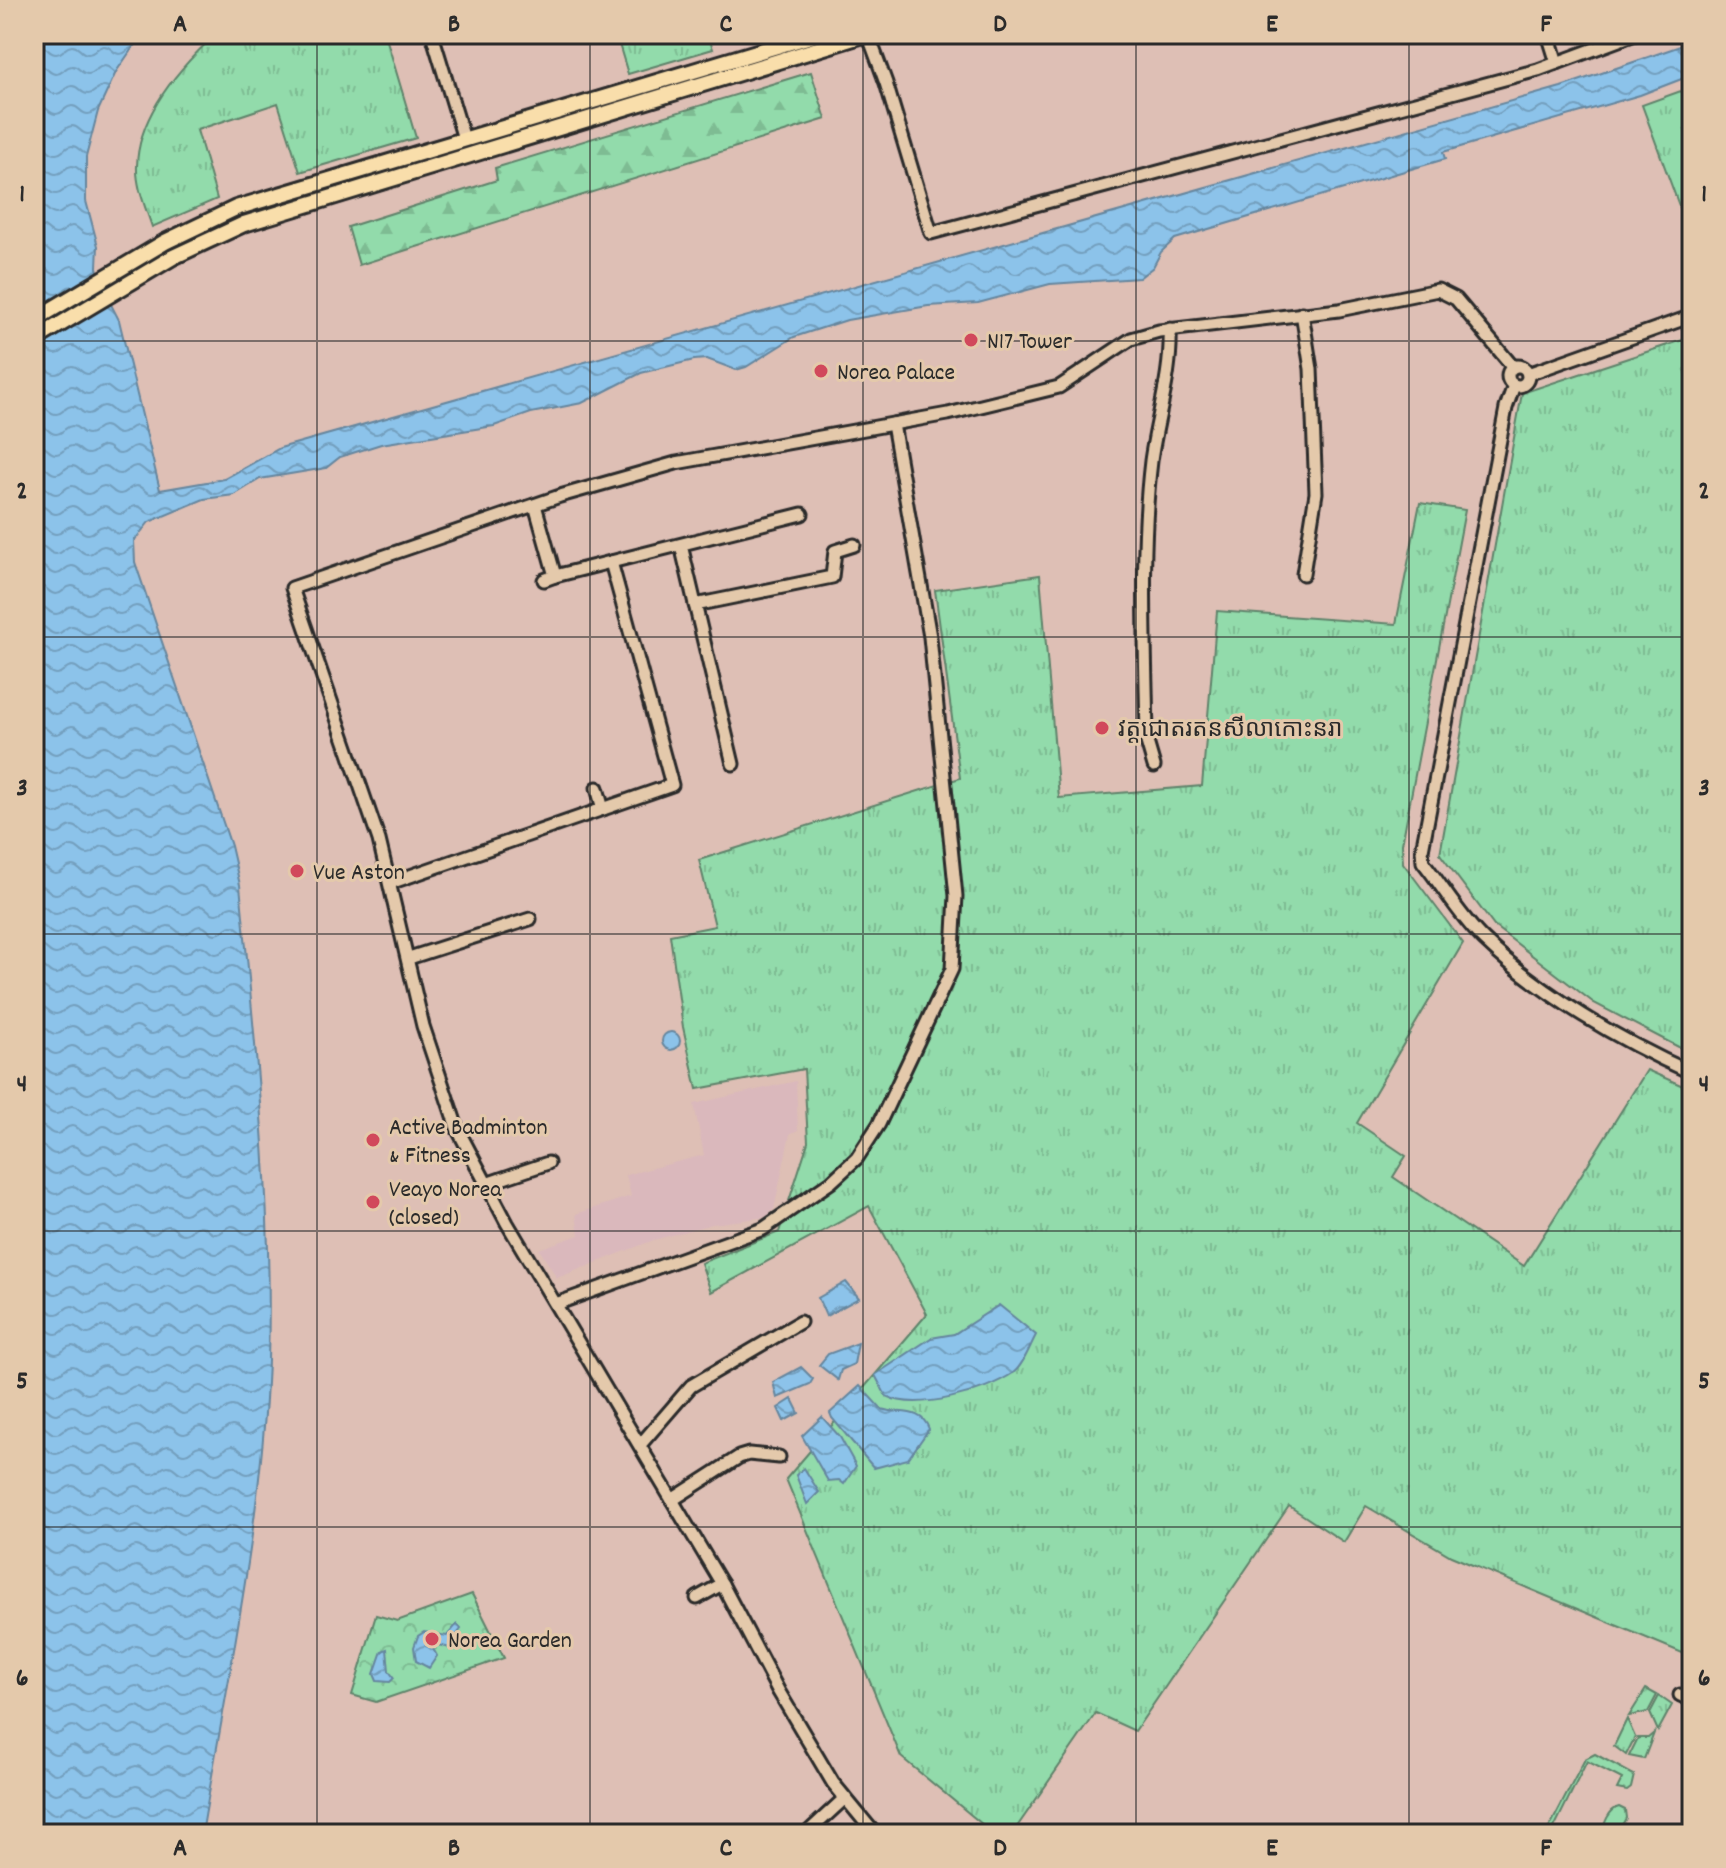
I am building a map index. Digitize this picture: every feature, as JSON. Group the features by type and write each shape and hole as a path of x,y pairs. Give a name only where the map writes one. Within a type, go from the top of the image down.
{"main road":[{"path":"34,320 165,242 236,208 817,34"},
{"path":"34,340 173,257 271,214 868,34"}],"street":[{"path":"432,34 464,139"},
{"path":"868,34 931,233 1557,63 1635,34"},
{"path":"1548,34 1557,63"},
{"path":"875,1834 845,1798 779,1692 722,1584 486,1184 443,1094 423,1026 379,840 292,588 535,505 717,454 893,424 1064,386 1131,339 1170,329 1339,310 1438,290 1447,292 1513,367"},
{"path":"1302,313 1311,369 1316,493 1303,574"},
{"path":"1528,374 1692,316"},
{"path":"1154,766 1147,742 1151,461 1168,378 1170,329"},
{"path":"1513,367 1523,366 1528,374 1525,384 1514,385"},
{"path":"1513,367 1508,377 1514,385"},
{"path":"1514,385 1506,408 1438,763 1422,850 1423,862 1483,939 1515,965 1615,1035 1692,1073"},
{"path":"556,1304 763,1229 831,1182 857,1158 879,1124 952,969 956,896 930,637 893,424"},
{"path":"535,505 550,578 802,514"},
{"path":"681,545 733,764"},
{"path":"695,605 832,577 835,551 854,545"},
{"path":"390,883 672,785 611,562"},
{"path":"597,788 603,809"},
{"path":"409,958 530,919"},
{"path":"486,1184 548,1163"},
{"path":"640,1445 691,1386 800,1322"},
{"path":"672,1500 739,1457 749,1454 779,1457"},
{"path":"697,1598 722,1584"},
{"path":"806,1834 845,1798"}],"shaded area":[{"path":"796,1081 798,1130 790,1134 774,1209 766,1217 712,1224 654,1240 557,1278 539,1249 579,1235 576,1214 631,1196 626,1175 704,1155 694,1104"}],"green space":[{"path":"216,34 275,34 278,42 302,34 385,34 416,138 300,172 278,103 197,130 217,199 152,227 137,174 139,147 145,128 175,77"},
{"path":"616,34 708,34 713,49 628,74"},
{"path":"811,72 826,119 359,265 348,227 497,180 495,168"},
{"path":"1692,87 1692,241 1642,105"},
{"path":"1692,337 1692,1054 1594,1003 1494,926 1440,854 1522,393"},
{"path":"1420,503 1465,510 1402,844 1403,863 1463,943 1357,1123 1406,1156 1393,1177 1524,1266 1647,1070 1692,1090 1692,1657 1451,1556 1366,1506 1344,1542 1289,1506 1135,1731 1096,1713 1012,1834 994,1834 901,1757 786,1479 927,1314 869,1206 711,1292 701,1263 779,1232 808,1142 804,1069 697,1089 683,1027 670,935 715,926 699,860 960,778 935,590 1040,575 1059,798 1202,786 1217,611 1396,624"},
{"name":"Norea Garden","path":"472,1594 504,1658 376,1702 352,1695 376,1615 397,1621"},
{"path":"1646,1689 1657,1695 1648,1712 1629,1716"},
{"path":"1659,1696 1672,1705 1658,1731 1650,1713"},
{"path":"1627,1719 1635,1737 1626,1755 1614,1746"},
{"path":"1654,1733 1644,1759 1629,1756 1638,1738 1648,1738"},
{"path":"1595,1754 1634,1775 1631,1788 1627,1791 1617,1789 1622,1779 1587,1761 1551,1834 1546,1834 1585,1759"},
{"path":"1619,1807 1625,1810 1626,1818 1617,1834 1605,1834 1607,1818"}],"water":[{"path":"34,34 142,34 116,72 98,111 86,157 86,201 98,246 97,267 101,285 119,320 160,490 224,479 280,448 1561,87 1692,42 1692,75 1640,95 1443,152 1445,159 1175,239 1161,252 1153,267 1139,278 1050,284 978,303 928,306 847,320 794,337 736,370 707,359 641,373 582,403 531,413 494,426 381,444 340,457 326,468 260,479 234,495 204,499 149,522 134,541 135,562 231,846 240,885 262,1123 268,1242 268,1361 259,1480 202,1834 34,1834"},
{"path":"667,1032 675,1032 680,1041 678,1048 667,1050 662,1045 662,1037"},
{"path":"846,1282 859,1298 826,1316 818,1298"},
{"path":"999,1305 1036,1335 1017,1370 986,1387 951,1398 915,1402 886,1396 875,1375 931,1338 954,1334"},
{"path":"858,1343 854,1364 841,1370 838,1380 819,1365 828,1354"},
{"path":"801,1367 813,1379 810,1384 777,1398 773,1382"},
{"path":"860,1386 881,1409 915,1415 925,1422 929,1429 908,1459 874,1468 832,1418 830,1413"},
{"path":"792,1399 799,1413 784,1421 778,1408"},
{"path":"822,1417 840,1437 856,1466 844,1484 839,1480 828,1481 802,1436"},
{"path":"804,1468 819,1492 807,1504 796,1475"},
{"path":"457,1624 461,1629 455,1637 454,1649 430,1643 437,1656 429,1668 416,1661 414,1647 418,1636 424,1632 447,1636"},
{"path":"387,1649 389,1671 394,1678 390,1682 377,1681 374,1674 382,1651"}],"place":[{"name":"N17 Tower","path":"971,340"},
{"name":"Norea Palace","path":"821,371"},
{"name":"វត្តជោតរតនសីលាកោះនរា","path":"1102,728"},
{"name":"Vue Aston","path":"297,871"},
{"name":"Active Badminton & Fitness","path":"373,1140"},
{"name":"Veayo Norea (closed)","path":"373,1202"},
{"name":"Norea Garden","path":"432,1639"}]}
